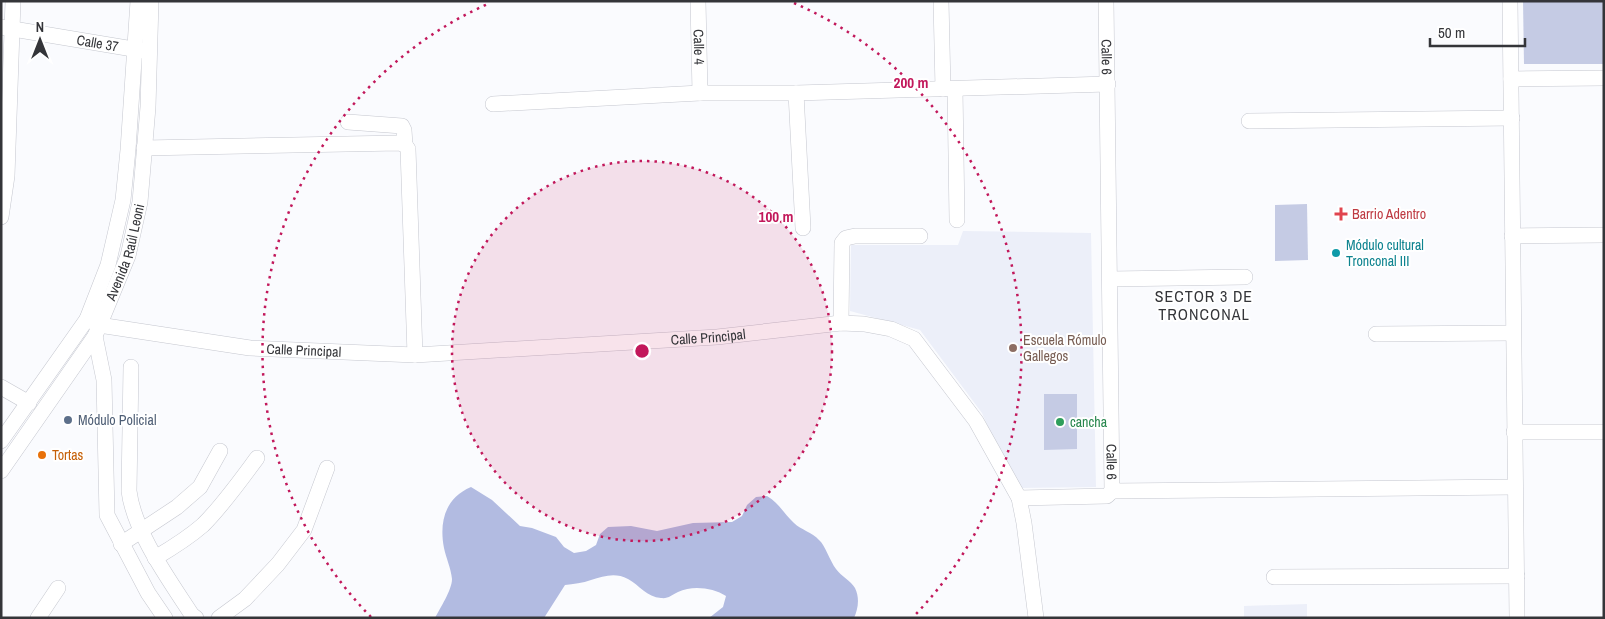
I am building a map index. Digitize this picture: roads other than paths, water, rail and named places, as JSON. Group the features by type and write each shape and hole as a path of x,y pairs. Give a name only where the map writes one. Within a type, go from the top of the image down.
{"street":[{"path":"1,217 7,176 6,28 13,1"},
{"name":"Avenida Raúl Leoni","path":"1,471 94,327 128,256 140,202 148,106 138,1"},
{"name":"Avenida Raúl Leoni","path":"1,441 29,403 94,327 123,200 128,150 151,1"},
{"name":"Calle 4","path":"698,1 700,94"},
{"path":"941,1 949,89 957,220"},
{"name":"Calle 6","path":"1106,1 1112,491 1515,487"},
{"path":"1510,1 1517,618"},
{"name":"Calle 37","path":"6,28 142,51"},
{"path":"1511,79 1604,78"},
{"path":"493,104 700,94 1108,84"},
{"path":"796,93 803,228"},
{"path":"1248,122 1512,118"},
{"path":"348,122 402,126 404,130 405,144 408,149 415,354"},
{"path":"144,148 405,144"},
{"path":"1512,236 1604,235"},
{"path":"841,323 842,243 846,238 855,236 920,236"},
{"path":"1110,279 1245,277"},
{"name":"Calle Principal","path":"94,327 250,348 415,354 717,338 841,323 864,324 891,329 914,339 976,421 1019,498 1036,618"},
{"path":"94,327 104,380 107,515 148,593 166,618"},
{"path":"1376,334 1513,333"},
{"path":"131,367 130,502 155,558 192,615 196,618"},
{"path":"1,387 29,403"},
{"path":"1514,432 1604,432"},
{"path":"122,544 177,508 200,487 220,451"},
{"path":"155,558 184,540 203,524 257,458"},
{"path":"228,615 278,564 304,530 327,468"},
{"path":"1019,498 1107,496 1112,491"},
{"path":"1274,578 1517,576"},
{"path":"38,618 58,588"}],"place":[{"name":"Barrio Adentro","path":"1341,214"},
{"name":"Módulo cultural Tronconal III","path":"1336,253"},
{"name":"Escuela Rómulo Gallegos","path":"1013,348"},
{"name":"Módulo Policial","path":"68,420"},
{"name":"cancha","path":"1060,422"},
{"name":"Tortas","path":"42,455"}],"district":[{"name":"SECTOR 3 DE TRONCONAL","path":"1204,305"}]}
